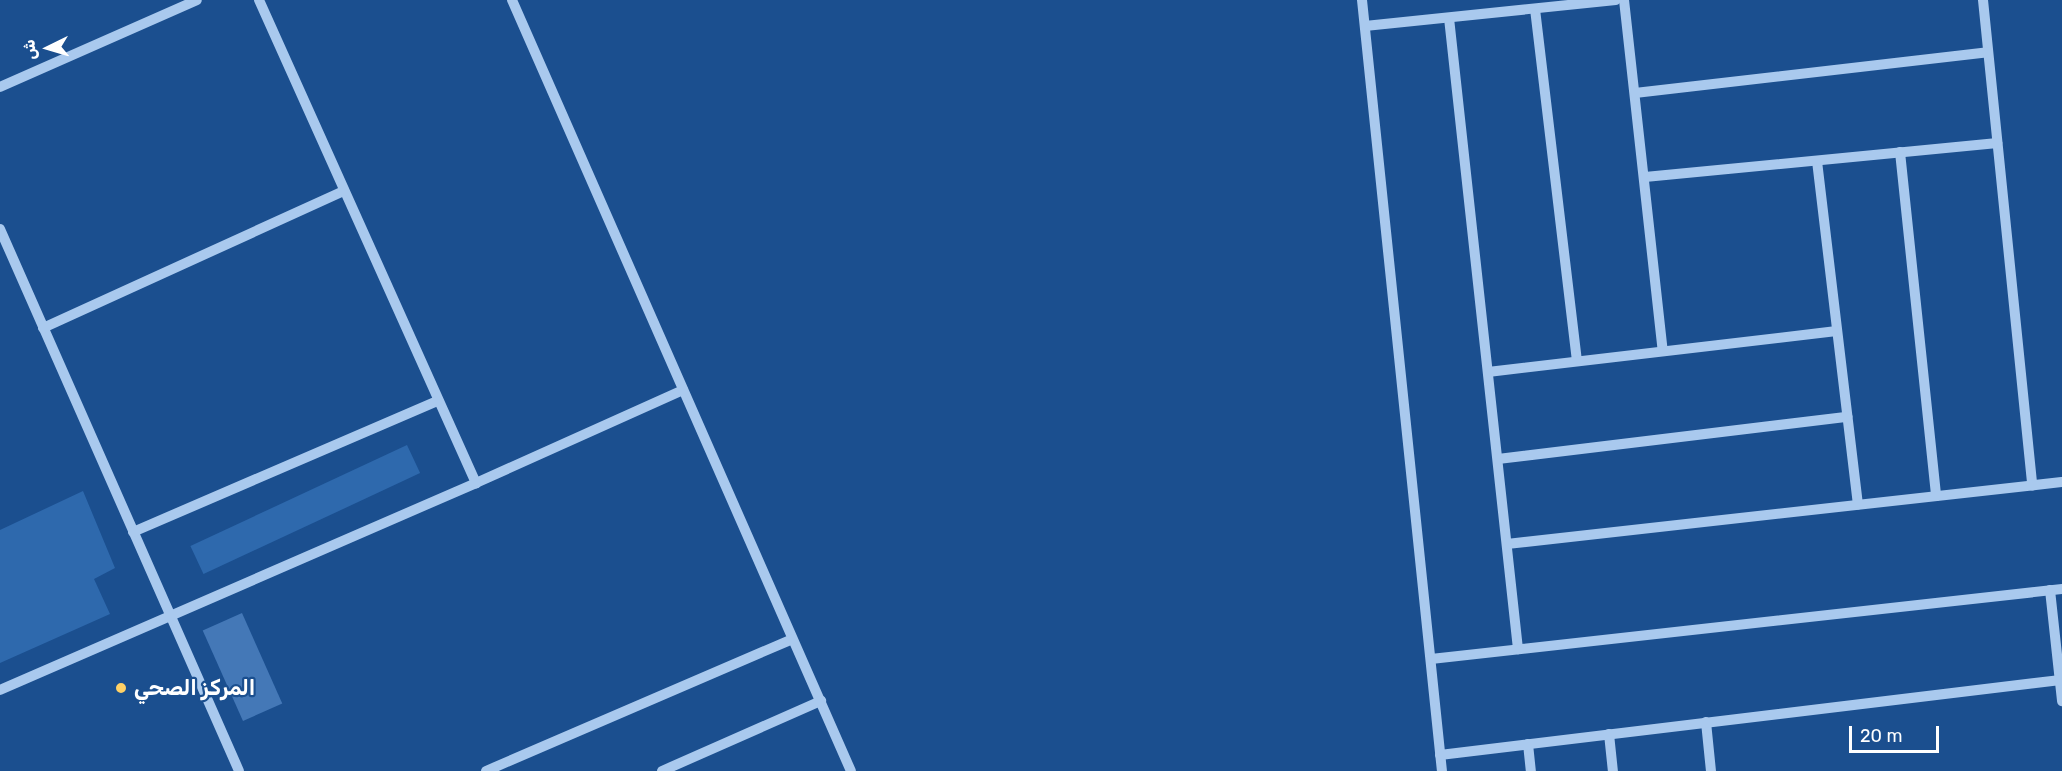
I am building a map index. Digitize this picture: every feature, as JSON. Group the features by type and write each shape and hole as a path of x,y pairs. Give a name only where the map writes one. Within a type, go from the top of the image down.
{"street":[{"path":"0,87 197,0"},
{"path":"259,0 476,483"},
{"path":"512,0 851,771"},
{"path":"1362,0 1442,771"},
{"path":"1365,26 1616,0"},
{"path":"1624,0 1663,351"},
{"path":"1983,0 2032,486"},
{"path":"1535,9 1577,362"},
{"path":"1449,18 1518,649"},
{"path":"1635,93 1988,52"},
{"path":"1644,177 1997,143"},
{"path":"1900,152 1936,496"},
{"path":"1817,160 1858,505"},
{"path":"43,328 345,191"},
{"path":"0,229 239,771"},
{"path":"1488,372 1837,331"},
{"path":"0,690 476,483 683,390"},
{"path":"133,532 437,400"},
{"path":"1498,459 1847,417"},
{"path":"1507,544 2062,482"},
{"path":"1431,659 2062,589"},
{"path":"2050,590 2062,701"},
{"path":"486,771 792,639"},
{"path":"1440,754 2060,680"},
{"path":"662,771 821,701"},
{"path":"1706,722 1711,771"},
{"path":"1609,734 1613,771"},
{"path":"1528,744 1531,771"}],"shaded area":[{"path":"407,445 420,473 203,574 190,546"},
{"path":"83,491 115,568 94,579 110,614 0,663 0,530"}],"building":[{"path":"242,613 282,703 243,721 203,630"}],"place":[{"name":"المركز الصحي","path":"121,688"}]}
